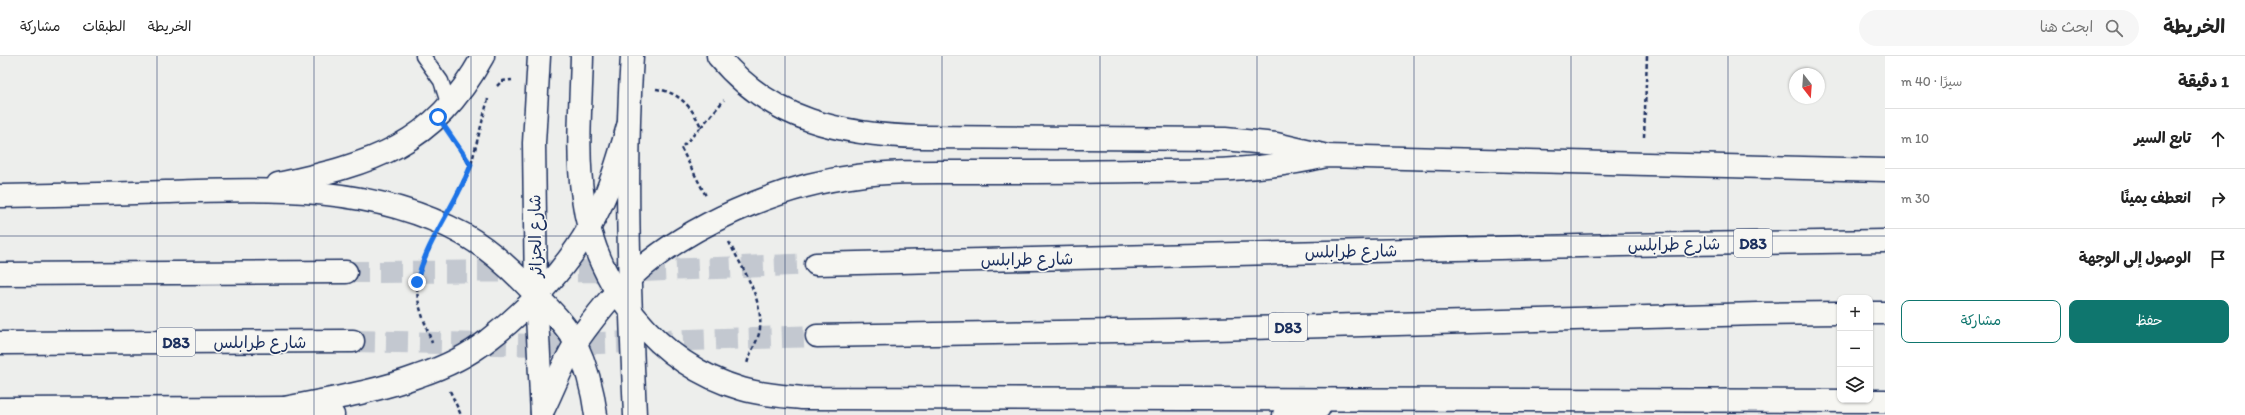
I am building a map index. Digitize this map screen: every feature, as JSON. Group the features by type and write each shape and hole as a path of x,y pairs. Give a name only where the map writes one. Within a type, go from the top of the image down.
{"main road":[{"path":"257,189 335,171 366,162 392,150 416,135 443,111 470,78 483,56"},
{"name":"شارع الجزائر","path":"539,56 534,143 536,296 542,413"},
{"path":"582,56 580,171 583,199 589,228 597,252 623,285"},
{"path":"632,56 628,126 623,285 630,313 635,415"},
{"path":"718,56 756,93 785,111 818,124 852,132 887,136 1226,139 1276,144 1326,156 1885,170"},
{"path":"285,408 364,392 418,376 441,367 487,341 536,296 579,244 601,204 617,166 628,126"},
{"path":"542,413 576,343 607,302 623,285 664,252 697,231 735,212 791,191 855,176 921,172 1219,171 1273,166 1326,156"},
{"path":"0,196 257,189 353,197 386,204 442,224 464,235 491,253 536,296 576,343 590,386 596,415"},
{"name":"شارع طرابلس","path":"816,264 1621,245 1885,241"},
{"path":"0,274 346,272"},
{"path":"630,313 653,337 678,358 702,372 742,389 769,395 802,398 1366,398 1885,401"},
{"name":"D83","path":"817,336 1171,330 1837,313"},
{"path":"1873,313 1885,313"},
{"name":"شارع طرابلس","path":"0,343 353,341"},
{"path":"1284,415 1366,398"},
{"path":"0,409 285,408 333,415"}],"lane":[{"path":"423,56 441,81 443,111"}],"path":[{"path":"1644,164 1647,56"},
{"path":"494,89 502,81 537,78"},
{"path":"701,127 741,80"},
{"path":"630,84 664,90"},
{"path":"461,415 441,367 421,312 417,298 417,282 420,267 461,188 471,165 484,120 489,93"},
{"path":"443,111 471,165"}],"tunnel":[{"path":"346,272 641,271 816,264"},
{"path":"353,341 537,345 817,336"}],"route":[{"path":"417,282 420,267 465,182 471,165 438,117"}]}
